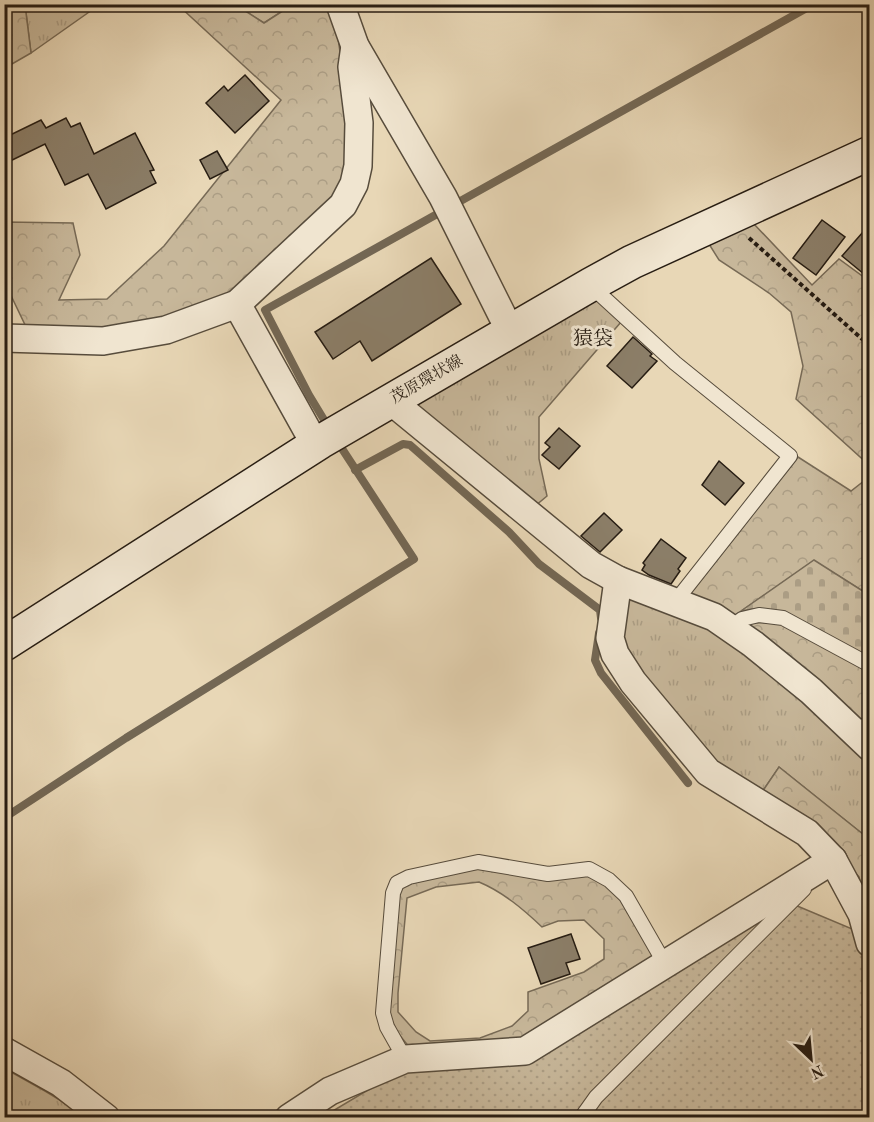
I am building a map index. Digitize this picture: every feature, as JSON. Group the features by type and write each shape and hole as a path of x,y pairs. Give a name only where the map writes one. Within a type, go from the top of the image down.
{"main road":[{"name":"茂原環状線","path":"4,644 328,438 590,285 632,262 870,153"}],"street":[{"path":"340,4 355,46 449,208 510,331"},
{"path":"4,338 104,341 166,330 237,304 343,205 354,184 358,166 359,123 352,67 355,46"},
{"path":"237,304 328,438"},
{"path":"391,401 591,565 618,580 714,617 753,644 865,734"},
{"path":"618,580 610,638 615,654 633,682 708,772 807,833 833,860 862,914 870,943"},
{"path":"289,1118 330,1091 405,1059 525,1051 833,860"},
{"path":"4,1051 61,1083 106,1118"}],"lane":[{"path":"590,285 675,363 790,456 675,602"},
{"path":"730,628 742,619 759,615 783,618 870,665"},
{"path":"581,1118 596,1097 833,860"},
{"path":"405,1059 387,1027 383,1013 393,893 397,883 409,877 478,862 548,874 589,868 609,880 627,896 665,964"}],"path":[{"path":"727,218 870,346"}],"green space":[{"path":"25,4 99,5 31,53"},
{"path":"4,5 25,5 31,53 12,64 5,55"},
{"path":"178,5 236,5 264,23 292,5 329,5 335,17 346,94 347,188 235,299 107,334 28,331 5,283 5,222 73,223 80,255 59,300 107,299 164,246 281,100"},
{"path":"236,5 292,5 264,23"},
{"path":"753,223 812,285 839,259 869,281 869,465 796,399 803,366 791,312 769,293 719,260 709,244"},
{"path":"594,297 621,322 539,417 539,459 547,496 535,506 411,404"},
{"path":"798,457 851,491 869,477 869,595 814,561 728,620 686,599"},
{"path":"814,560 869,595 869,657 783,613 752,609 741,611"},
{"path":"623,595 715,625 869,757 869,839 779,767 760,795 710,763 630,665 617,638"},
{"path":"783,622 869,670 869,715 861,721 740,626 750,623"},
{"path":"779,767 869,839 869,915 859,877 813,829 760,795"},
{"path":"476,867 541,880 587,874 613,888 656,959 517,1041 410,1048 397,1032 388,1011 398,891 405,884","holes":["479,882 512,902 542,927 558,921 584,920 604,939 604,959 584,972 528,992 528,1011 512,1026 480,1038 430,1041 416,1032 398,1012 407,898 436,887"]},
{"path":"783,900 857,931 869,976 869,1117 321,1118 398,1072 503,1066"},
{"path":"4,1068 45,1091 88,1117 5,1117"}],"building":[{"path":"245,75 269,101 235,133 206,103 224,86 228,91"},
{"path":"66,118 71,127 80,123 94,154 135,133 154,170 150,171 156,183 106,209 88,174 65,185 45,144 4,164 4,138 41,120 46,128"},
{"path":"217,151 228,170 210,179 200,160"},
{"path":"822,220 845,237 816,275 793,258"},
{"path":"870,224 870,279 842,256"},
{"path":"431,258 461,304 372,361 360,341 333,359 315,332"},
{"path":"633,337 657,361 632,388 607,366"},
{"path":"559,428 580,446 559,469 542,455 550,447 545,443"},
{"path":"719,461 744,483 725,505 702,485"},
{"path":"604,513 622,530 600,552 581,536"},
{"path":"661,539 686,558 671,584 642,570 645,565 643,563"},
{"path":"571,934 580,959 566,963 570,974 541,984 528,948"}],"waterway":[{"path":"329,428 309,395 265,310 814,4"},
{"path":"4,818 126,738 414,559 337,441"},
{"path":"355,470 403,444 410,445 509,532 539,564 600,610 601,618"},
{"path":"599,633 595,660 601,673 688,783"}],"district":[{"name":"猿袋","path":"593,340"}]}
